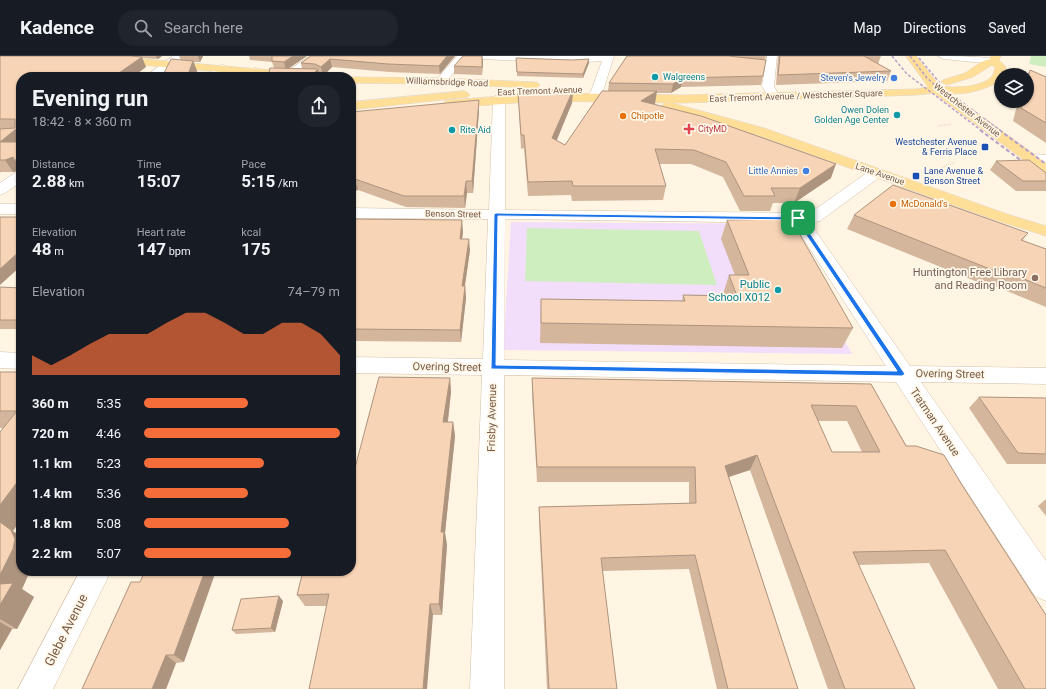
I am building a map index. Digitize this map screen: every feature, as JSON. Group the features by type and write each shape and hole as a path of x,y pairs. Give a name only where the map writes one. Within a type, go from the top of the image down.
{"main road":[{"path":"71,56 223,68 242,72"},
{"name":"Westchester Avenue","path":"911,56 936,89 1046,170"},
{"path":"936,89 944,83 969,75 995,58 1001,68"},
{"path":"936,89 952,91 970,90 988,84 994,80"},
{"name":"Williamsbridge Road","path":"356,81 441,81 545,85"},
{"name":"Williamsbridge Road","path":"356,82 386,92 390,106"},
{"path":"560,86 575,86 584,89"},
{"name":"East Tremont Avenue","path":"356,113 390,106 512,90 584,89 595,94"},
{"name":"East Tremont Avenue / Westchester Square","path":"651,96 733,106 773,96 916,92 936,89"},
{"name":"Westchester Avenue","path":"970,90 969,96 1010,143"},
{"name":"East Tremont Avenue","path":"356,106 390,106 595,94 651,96"},
{"name":"Lane Avenue","path":"651,96 668,106 759,131 1001,218 1046,231"},
{"name":"Lane Avenue","path":"733,106 743,121 759,131"},
{"path":"1001,218 1017,229 1046,241"},
{"name":"Lane Avenue","path":"1001,218 1046,224"}],"street":[{"path":"157,72 180,56"},
{"path":"293,72 317,56"},
{"path":"441,81 463,56"},
{"path":"480,56 572,60 609,57 595,94"},
{"path":"943,56 995,58"},
{"path":"968,56 995,58"},
{"path":"722,60 771,61 768,86 773,96"},
{"path":"217,72 223,68"},
{"name":"Frisby Avenue","path":"487,689 499,99"},
{"path":"1031,158 1046,159"},
{"name":"Benson Street","path":"356,213 814,218 876,173"},
{"path":"2,188 16,178"},
{"path":"2,188 16,187"},
{"path":"0,209 16,209"},
{"name":"Tratman Avenue","path":"798,218 1046,586"},
{"path":"0,360 16,361"},
{"name":"Overing Street","path":"356,366 1046,376"},
{"name":"Glebe Avenue","path":"35,689 93,576"}],"path":[{"path":"938,126 955,123"}],"shaded area":[{"path":"511,222 781,224 852,354 503,350"}],"green space":[{"path":"1031,56 1046,56 1046,67 1029,64"},
{"path":"527,228 699,231 717,285 525,281"}],"building":[{"path":"0,56 142,57 120,72 16,72 16,129 0,142 0,129 15,128 15,119 0,119"},
{"path":"272,56 293,56 284,62 272,61"},
{"path":"311,56 447,56 439,66 388,64 330,59 321,67 315,64 301,63"},
{"path":"463,56 482,56 482,67 454,66"},
{"path":"627,56 728,56 766,60 763,76 683,78 673,84 609,83"},
{"path":"780,56 864,56 891,71 778,75"},
{"path":"516,58 572,60 589,59 583,74 517,72"},
{"path":"171,59 193,61 189,72 164,72"},
{"path":"270,68 318,69 315,72 269,72"},
{"path":"1034,72 1046,77 1046,123 1021,108 1034,108"},
{"path":"573,90 552,138 565,145 602,91 657,91 641,101 701,116 836,164 800,188 771,188 775,196 744,196 726,162 694,150 655,149 666,186 573,186 572,181 528,182 524,135 521,135 518,93"},
{"path":"479,100 472,181 466,181 464,196 404,196 356,179 356,112"},
{"path":"0,142 16,142 16,160 14,160 13,157 0,160"},
{"path":"1029,160 1046,173 1046,181 1023,181 996,161"},
{"path":"893,185 1028,233 1021,240 1046,249 1046,288 997,268 995,271 854,215"},
{"path":"0,217 16,217 16,255 0,269"},
{"path":"356,219 462,220 460,239 469,239 462,286 465,286 460,330 356,329"},
{"path":"791,219 853,328 541,323 541,299 685,301 683,295 737,296 729,275 749,275 727,220"},
{"path":"0,287 16,288 16,320 0,320"},
{"path":"0,372 16,372 16,411 0,411"},
{"path":"379,377 450,378 443,422 453,422 441,532 444,532 439,604 430,604 423,689 309,689 329,594 297,595 302,576 356,576 356,464"},
{"path":"532,378 871,384 906,446 916,446 944,455 1046,615 1046,689 1025,689 945,550 853,552 915,689 845,689 757,455 725,466 798,689 728,689 695,555 601,558 617,689 549,689 539,507 696,503 695,467 537,467","holes":["811,405 856,406 880,452 832,452"]},
{"path":"979,397 1046,398 1046,454 1018,453"},
{"path":"16,412 16,484 0,505 0,432"},
{"path":"0,522 11,530 15,539 13,549 0,575"},
{"path":"143,576 203,576 174,655 166,655 152,689 82,689 131,582 140,582"},
{"path":"13,583 0,605 0,584"},
{"path":"279,596 271,628 232,630 241,599"}],"railway":[{"path":"892,56 907,74 982,131"},
{"path":"910,56 927,78 962,109"},
{"path":"919,58 940,83"},
{"path":"959,100 1001,131"},
{"path":"980,130 1046,179"},
{"path":"999,130 1046,164"}],"place":[{"name":"Walgreens","path":"655,77"},
{"name":"Steven's Jewelry","path":"894,78"},
{"name":"Owen Dolen Golden Age Center","path":"897,115"},
{"name":"Chipotle","path":"623,116"},
{"name":"CityMD","path":"689,129"},
{"name":"Rite Aid","path":"452,130"},
{"name":"Westchester Avenue & Ferris Place","path":"985,147"},
{"name":"Little Annies","path":"806,171"},
{"name":"Lane Avenue & Benson Street","path":"916,176"},
{"name":"McDonald's","path":"893,204"},
{"name":"Huntington Free Library and Reading Room","path":"1035,278"},
{"name":"Public School X012","path":"778,290"}],"route":[{"path":"496,214 798,218 902,374 515,367 493,368 496,214"}]}
